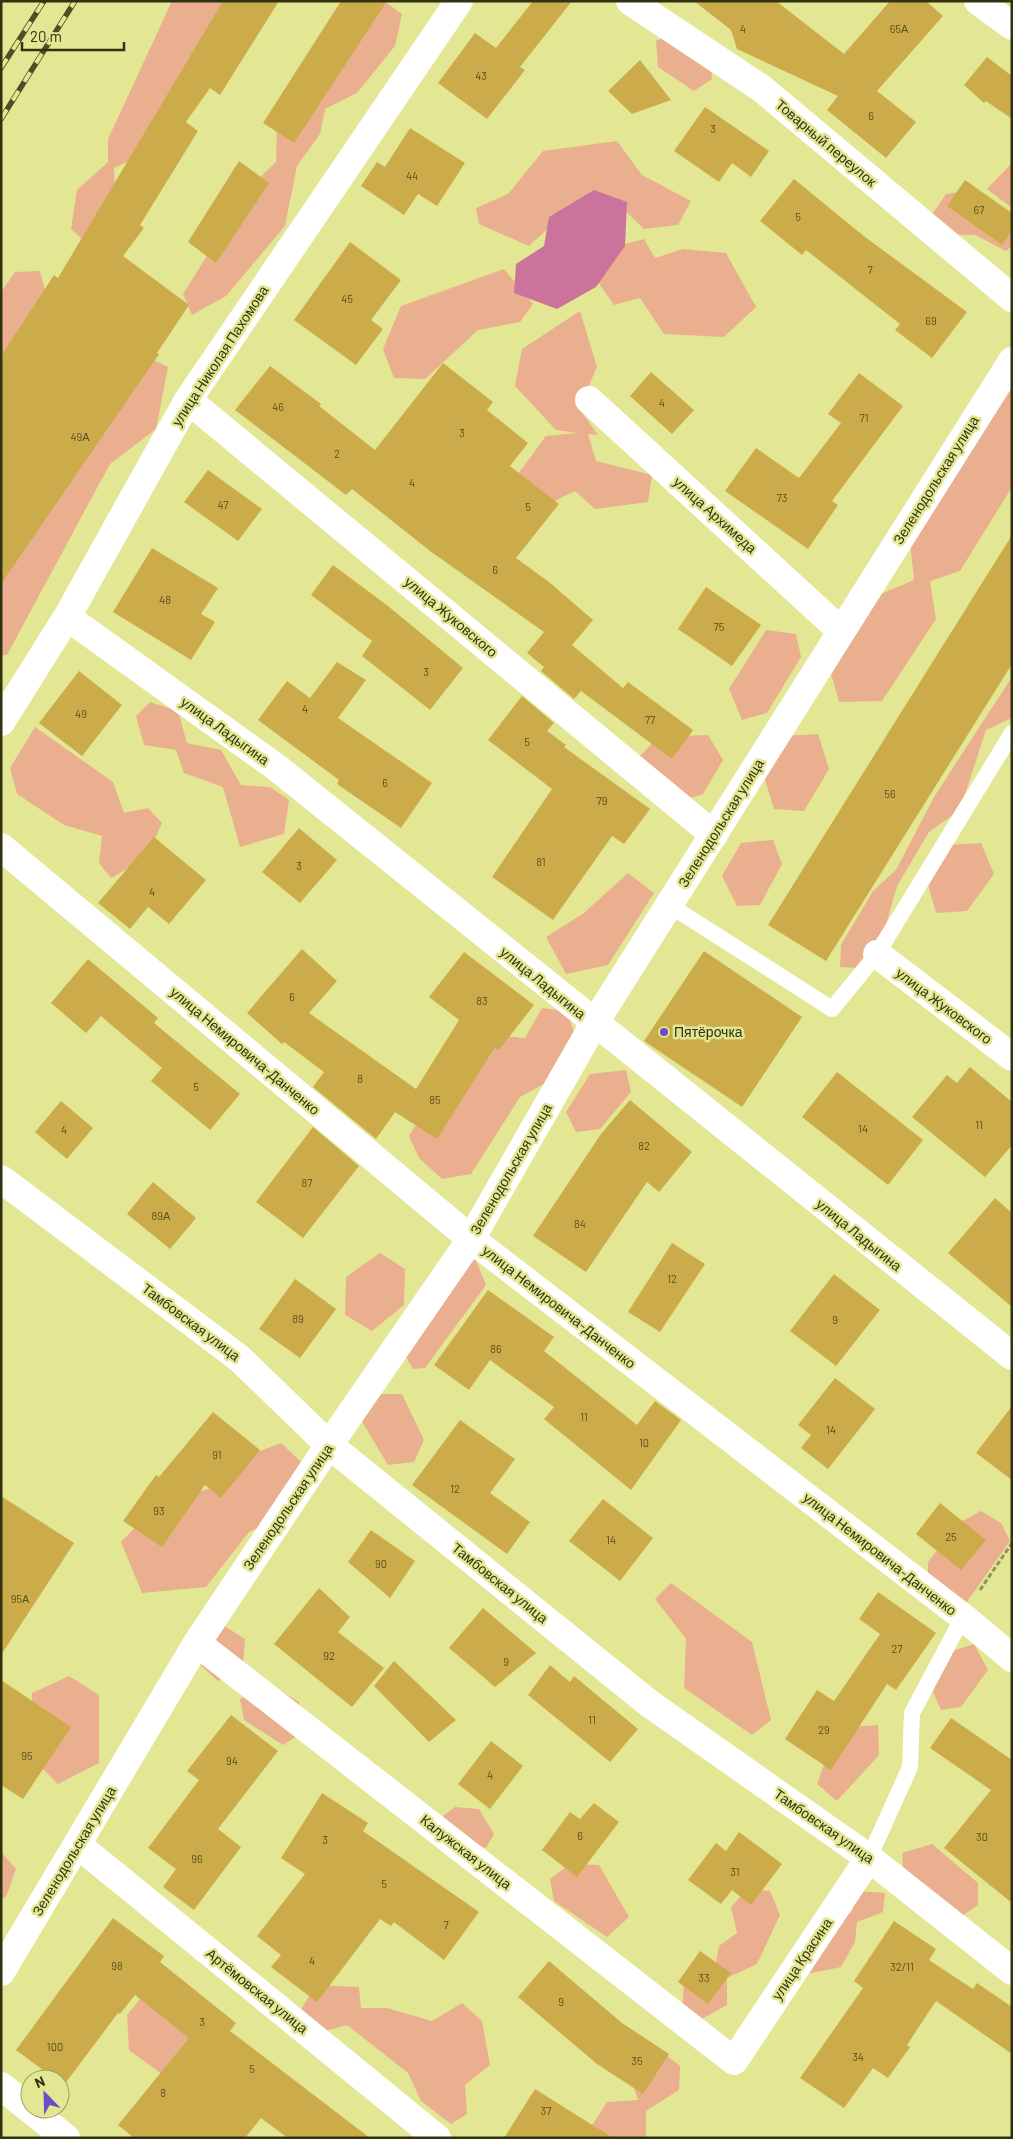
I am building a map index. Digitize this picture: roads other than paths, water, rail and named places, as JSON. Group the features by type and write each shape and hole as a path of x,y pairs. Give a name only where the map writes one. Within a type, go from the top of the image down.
{"street":[{"name":"улица Николая Пахомова","path":"1,722 67,617 188,400 459,1"},
{"name":"Товарный переулок","path":"630,1 761,88 1012,298"},
{"path":"978,1 1012,26"},
{"name":"Зеленодольская улица","path":"1,1972 197,1644 329,1445 471,1239 594,1024 1012,361"},
{"name":"улица Жуковского","path":"188,400 714,834"},
{"name":"улица Архимеда","path":"589,400 841,631"},
{"name":"улица Ладыгина","path":"67,617 276,767 594,1024 1012,1356"},
{"name":"улица Немировича-Данченко","path":"1,847 471,1239 963,1617 1012,1658"},
{"name":"улица Жуковского","path":"877,954 1012,1057"},
{"name":"Тамбовская улица","path":"1,1179 239,1358 329,1445 650,1704 869,1858 1012,1971"},
{"name":"Калужская улица","path":"197,1644 734,2061"},
{"name":"Артёмовская улица","path":"78,1845 437,2138"},
{"name":"улица Красина","path":"734,2061 869,1858"},
{"path":"1,2086 66,2138"}],"lane":[{"path":"669,905 832,1009 877,954 1012,733"},
{"path":"869,1858 910,1767 912,1713 963,1617"}],"railway":[{"path":"1,68 44,1"},
{"path":"1,119 75,1"}],"place":[{"name":"Пятёрочка","path":"664,1032"}]}
